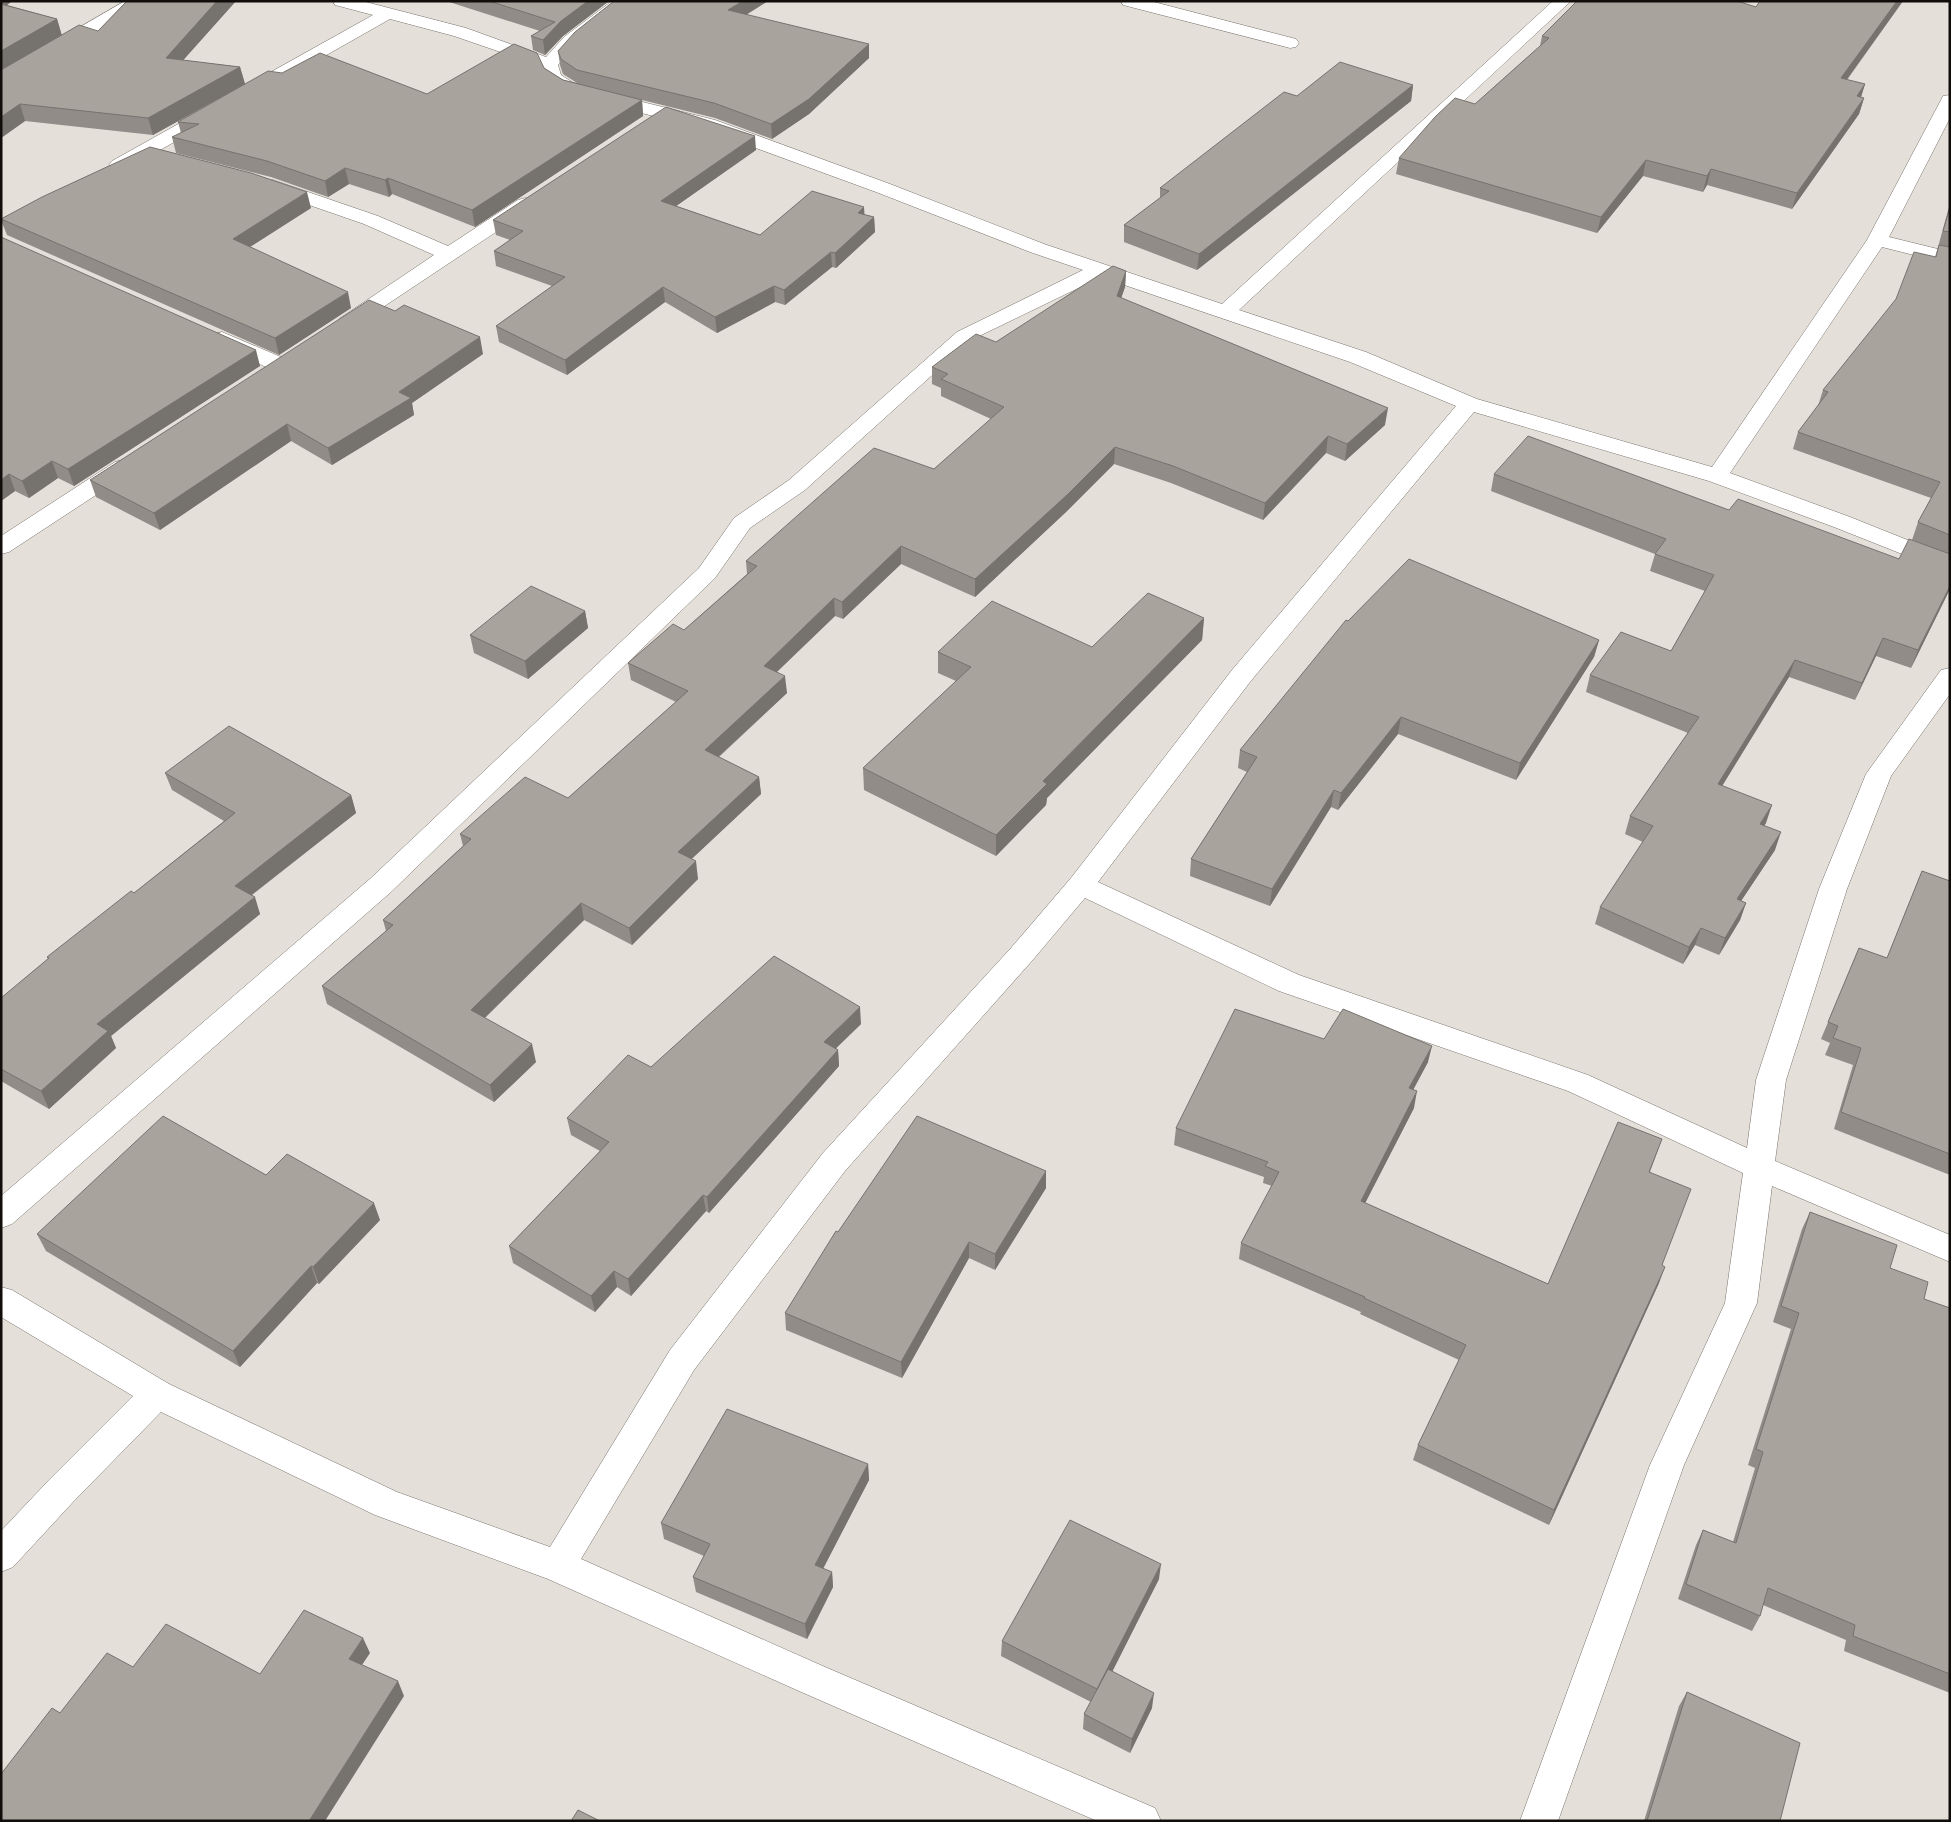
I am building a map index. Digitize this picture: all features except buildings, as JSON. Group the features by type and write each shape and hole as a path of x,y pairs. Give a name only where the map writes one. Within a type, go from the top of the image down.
{"street":[{"path":"1,81 138,1"},
{"path":"341,1 460,32 549,64"},
{"path":"549,64 570,41 623,1"},
{"path":"1129,1 1290,43"},
{"path":"1226,312 1563,1"},
{"path":"102,174 387,14"},
{"path":"549,64 553,78 572,90 708,124 883,188 1037,248 1358,357 1469,404 1717,476 1842,522 1950,566"},
{"path":"1717,476 1877,240 1950,100"},
{"path":"637,130 662,114"},
{"path":"143,152 171,159"},
{"path":"254,181 371,220 448,254"},
{"path":"327,337 448,254 539,195"},
{"path":"1877,240 1950,258"},
{"path":"1,1215 380,885 708,573 742,523 797,485 964,336 1101,269"},
{"path":"209,332 280,365"},
{"path":"558,1566 682,1360 834,1162 1021,955 1081,885 1241,676 1469,404"},
{"path":"1,546 141,456"},
{"path":"1539,1821 1667,1465 1741,1303 1771,1080 1833,889 1880,774 1950,676"},
{"path":"1081,885 1289,983 1578,1083 1759,1167 1950,1248"},
{"path":"1,1300 157,1394 387,1504 558,1566 812,1679 1142,1821"},
{"path":"1,1556 61,1491 157,1394"}]}
